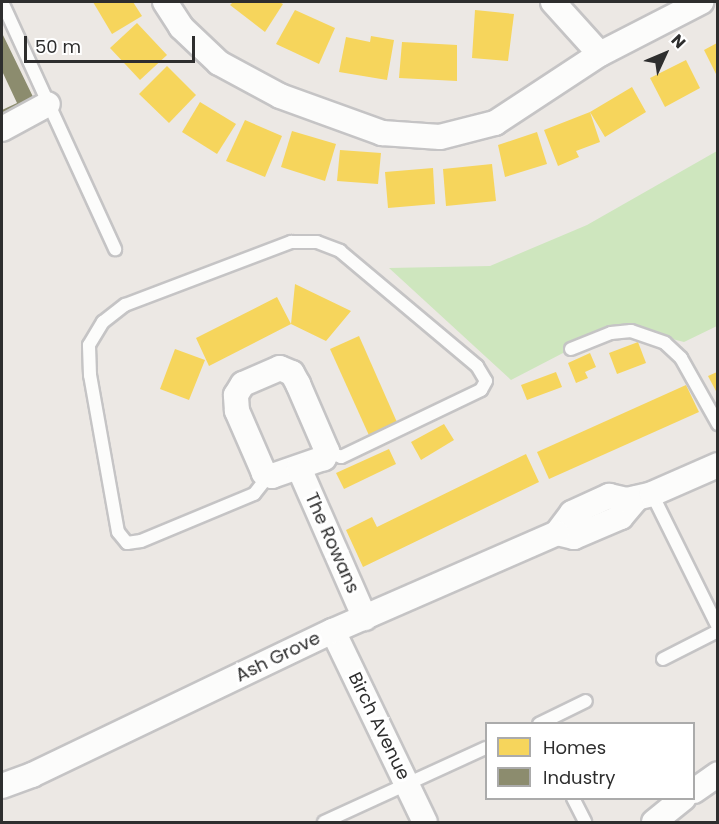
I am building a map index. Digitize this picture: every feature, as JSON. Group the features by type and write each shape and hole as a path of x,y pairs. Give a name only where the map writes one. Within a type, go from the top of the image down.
{"street":[{"path":"165,2 181,27 219,63 279,96 382,133 440,136 495,123 600,54 701,2"},
{"path":"553,2 600,54"},
{"path":"2,129 48,104"},
{"path":"280,368 292,374 327,451 324,458 299,468 269,475 264,473 237,411 236,395 243,384 280,368"},
{"name":"Ash Grove","path":"2,786 32,775 333,631 557,533 574,537 621,517 645,496 717,465"},
{"name":"The Rowans","path":"299,468 365,618"},
{"name":"Birch Avenue","path":"333,631 425,822"},
{"path":"695,790 717,774"},
{"path":"654,822 682,800"}],"lane":[{"path":"2,2 115,249"},
{"path":"269,475 254,494 141,541 127,543 118,532 90,375 89,345 103,322 125,305 291,242 317,242 340,251 477,366 486,381 481,390 341,457 327,451"},
{"path":"571,349 611,333 631,331 665,343 681,358 717,424"},
{"path":"645,496 717,629 663,659"},
{"path":"541,722 586,701"},
{"path":"324,822 485,748"},
{"path":"574,800 585,822"}],"green space":[{"path":"717,151 717,326 684,342 617,325 511,380 389,268 490,266 587,225"}],"building: Homes":[{"path":"93,2 133,2 142,16 112,34"},
{"path":"233,2 279,2 283,4 265,32 230,5"},
{"path":"295,10 335,28 319,64 276,44"},
{"path":"475,10 514,14 508,61 472,58"},
{"path":"137,23 167,55 140,80 110,48"},
{"path":"371,36 394,40 387,80 339,72 346,37 370,42"},
{"path":"402,42 457,45 457,81 399,78"},
{"path":"717,43 717,76 704,50"},
{"path":"686,60 700,88 665,107 650,78"},
{"path":"167,66 196,95 169,123 139,94"},
{"path":"632,87 646,112 605,137 590,112"},
{"path":"200,102 236,124 217,154 182,132"},
{"path":"590,112 600,142 576,151 579,157 558,166 544,130"},
{"path":"245,120 282,136 265,177 226,161"},
{"path":"292,131 336,144 325,181 281,167"},
{"path":"537,132 547,164 505,177 498,145"},
{"path":"340,150 381,153 378,184 337,181"},
{"path":"492,164 496,201 446,206 443,169"},
{"path":"433,168 435,204 388,208 385,172"},
{"path":"295,284 351,311 326,341 291,324"},
{"path":"277,297 291,324 209,366 196,338"},
{"path":"359,336 400,429 372,442 330,349"},
{"path":"638,342 646,363 617,374 609,353"},
{"path":"175,349 205,360 189,400 160,389"},
{"path":"590,353 596,367 585,372 588,378 576,383 568,363"},
{"path":"556,372 562,387 527,400 521,385"},
{"path":"717,372 717,393 708,376"},
{"path":"686,385 699,412 549,479 537,452"},
{"path":"444,424 454,440 421,460 411,442"},
{"path":"389,449 396,464 344,489 336,473"},
{"path":"526,454 539,482 363,567 346,530 372,517 377,527"}],"building: Industry":[{"path":"2,33 36,103 2,120 2,110 17,103 2,71"}]}
